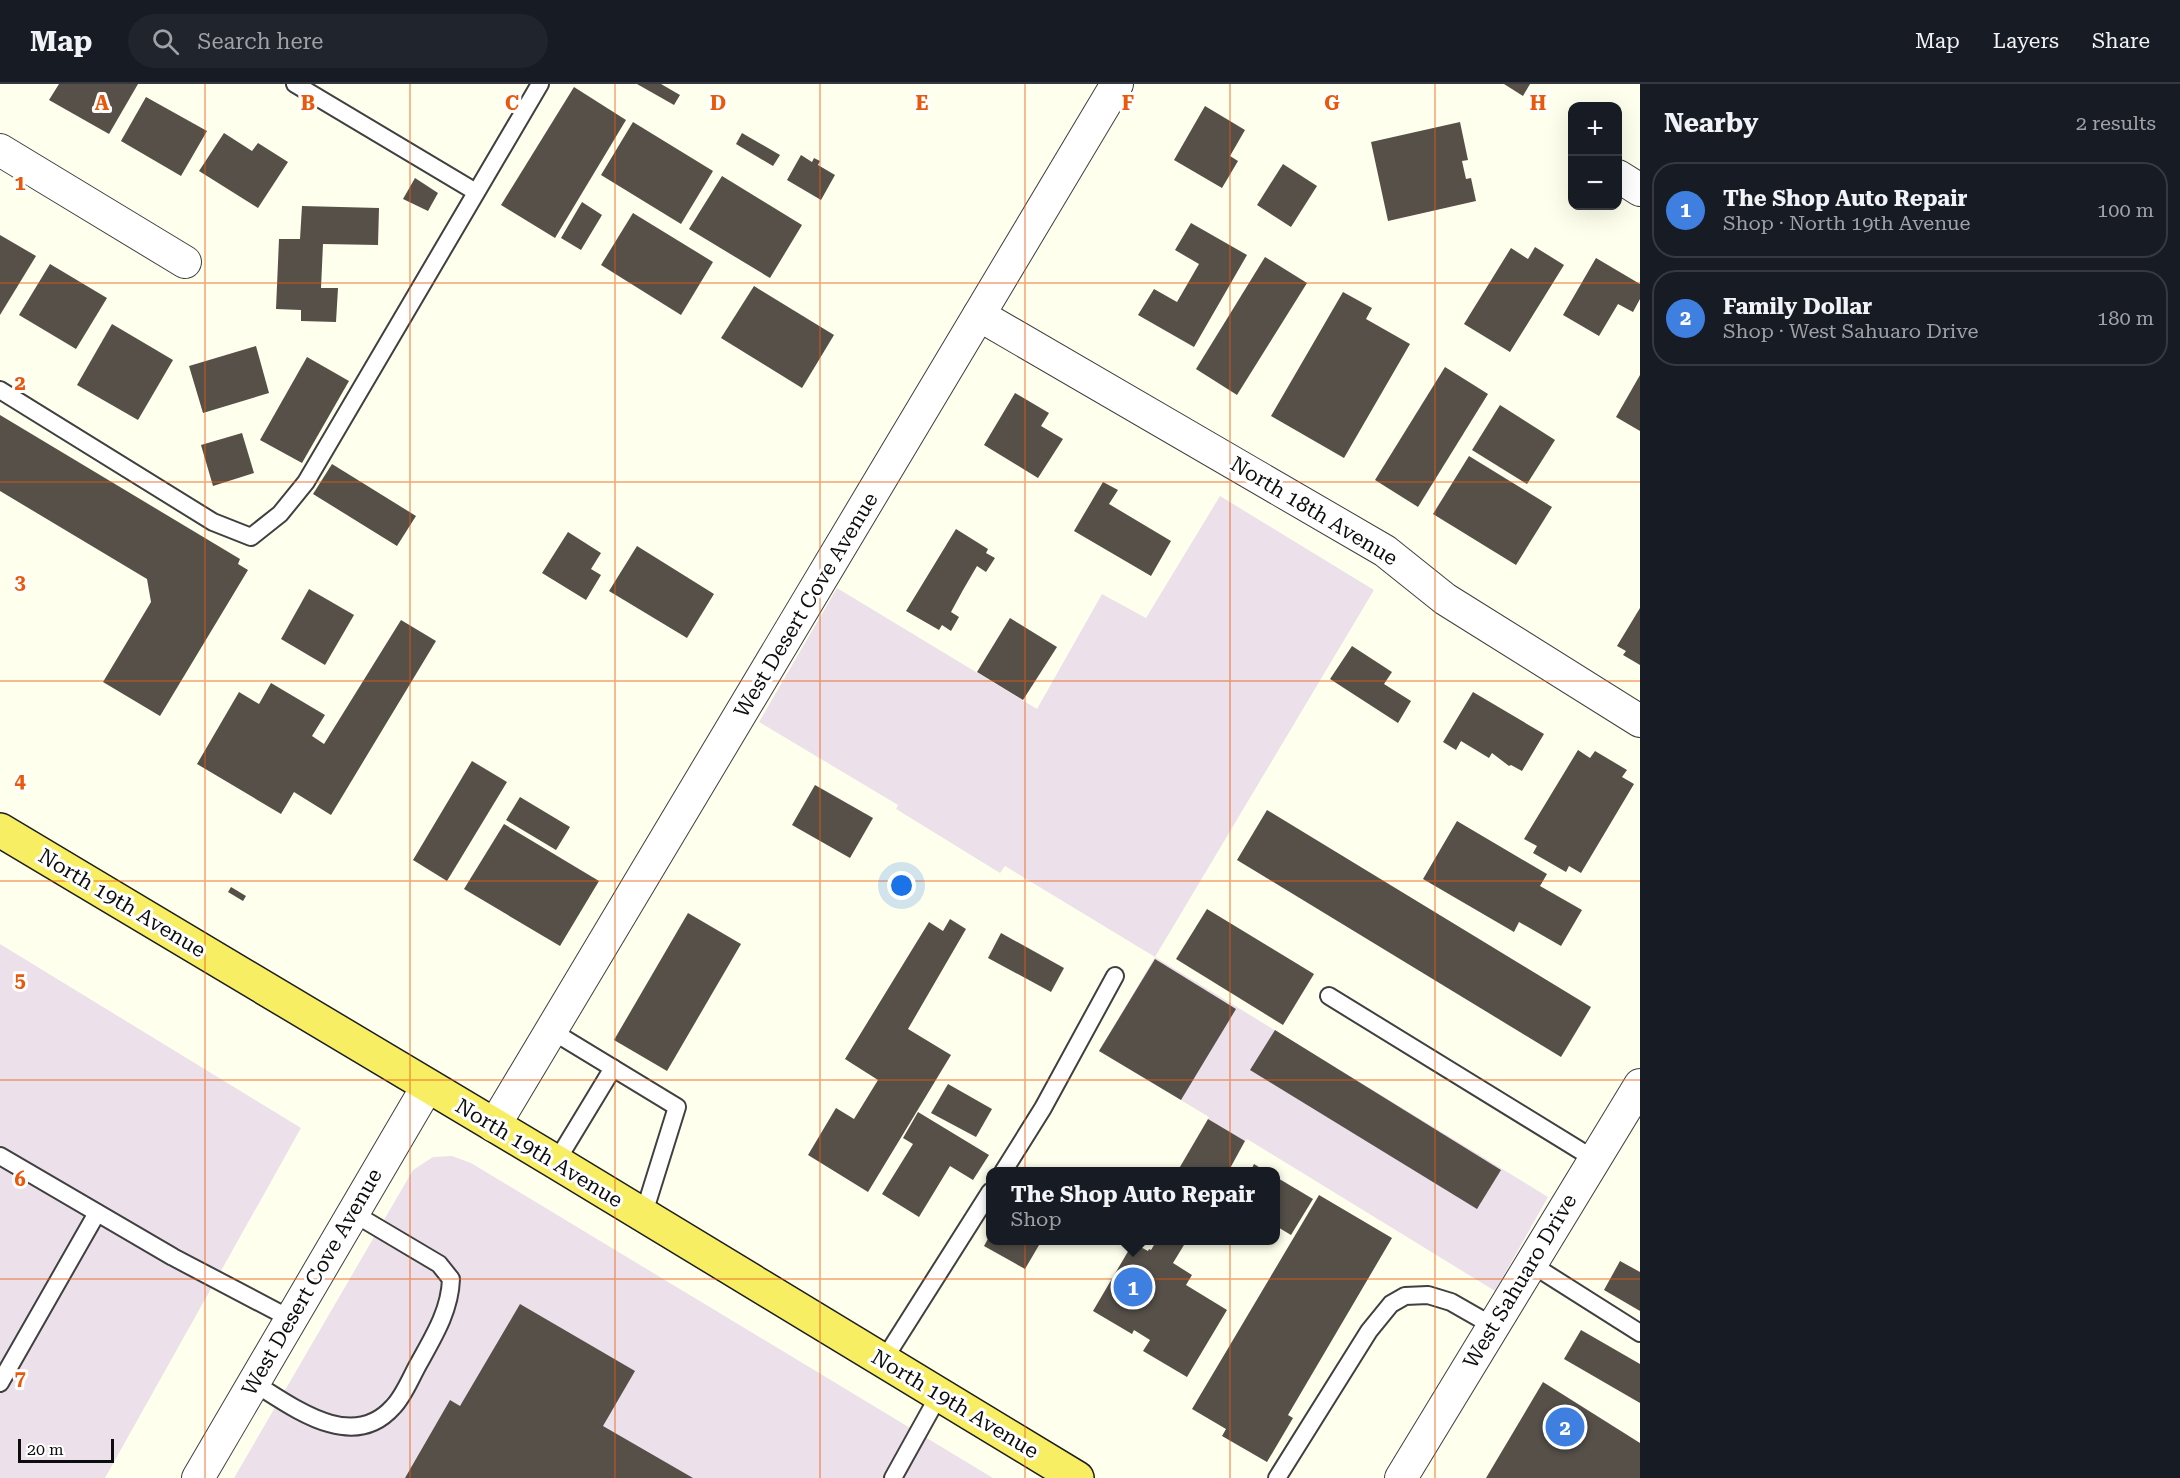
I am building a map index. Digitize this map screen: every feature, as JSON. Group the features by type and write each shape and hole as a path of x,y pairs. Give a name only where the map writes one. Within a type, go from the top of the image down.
{"main road":[{"name":"North 19th Avenue","path":"0,830 556,1162 1077,1478"}],"street":[{"name":"West Desert Cove Avenue","path":"494,1126 1117,84"},
{"path":"0,150 185,262"},
{"path":"1622,179 1640,190"},
{"name":"North 18th Avenue","path":"979,315 1385,551 1445,599 1640,721"},
{"name":"West Desert Cove Avenue","path":"198,1478 427,1087"},
{"name":"West Sahuaro Drive","path":"1401,1478 1594,1159 1635,1104"}],"lane":[{"path":"295,84 476,192"},
{"path":"0,390 213,522 251,537 280,514 306,482 540,84"},
{"path":"1006,1167 1043,1108 1115,976"},
{"path":"1329,996 1594,1159"},
{"path":"552,1031 676,1107 643,1216"},
{"path":"556,1162 613,1068"},
{"path":"0,1156 173,1257 291,1319"},
{"path":"883,1361 986,1198"},
{"path":"0,1383 97,1213"},
{"path":"254,1383 328,1425 353,1427 375,1421 394,1407 440,1326 450,1294 451,1279 439,1264 353,1213"},
{"path":"1531,1264 1640,1333"},
{"path":"1277,1478 1369,1331 1391,1304 1406,1296 1428,1295 1451,1302 1493,1326"},
{"path":"893,1478 939,1395"}],"shaded area":[{"path":"1220,496 1374,590 1155,957 1005,866 1000,873 896,809 898,805 759,722 837,588 1037,709 1102,594 1146,618"},
{"path":"0,944 301,1128 105,1478 0,1478"},
{"path":"1155,957 1548,1197 1495,1291 1099,1051"},
{"path":"452,1156 471,1163 993,1478 234,1478 413,1170 433,1157"}],"building":[{"path":"59,84 138,84 109,134 49,100"},
{"path":"637,84 661,84 680,95 674,105"},
{"path":"1504,84 1530,84 1523,96"},
{"path":"574,87 626,120 555,238 501,205"},
{"path":"146,97 207,131 181,176 121,141"},
{"path":"1205,106 1245,130 1230,156 1238,161 1222,188 1174,160"},
{"path":"633,122 713,171 681,224 601,175"},
{"path":"1460,122 1468,160 1462,161 1466,179 1471,178 1476,201 1388,221 1371,142"},
{"path":"224,133 252,151 258,143 288,162 258,208 199,171"},
{"path":"742,133 780,155 773,166 736,144"},
{"path":"801,155 812,162 814,158 820,161 818,165 835,175 821,200 787,180"},
{"path":"1283,164 1317,186 1291,227 1257,205"},
{"path":"722,176 802,225 770,278 689,229"},
{"path":"415,178 438,193 428,211 403,199"},
{"path":"582,202 602,215 581,250 561,238"},
{"path":"302,206 379,208 378,245 323,244 321,288 338,288 336,322 301,321 301,310 276,309 279,239 300,239"},
{"path":"633,213 713,262 681,315 601,265"},
{"path":"1191,223 1247,255 1194,347 1138,315 1154,289 1177,302 1199,264 1175,250"},
{"path":"0,235 36,256 0,315"},
{"path":"1535,247 1564,265 1510,352 1464,324 1511,248 1528,259"},
{"path":"1265,257 1307,283 1237,395 1196,369"},
{"path":"1596,258 1640,284 1640,299 1633,312 1618,304 1599,336 1563,315"},
{"path":"50,264 107,298 76,349 19,315"},
{"path":"754,286 834,335 802,388 721,338"},
{"path":"1343,292 1372,308 1366,319 1410,344 1344,458 1271,416"},
{"path":"112,324 173,360 138,420 77,385"},
{"path":"256,346 269,393 203,413 189,366"},
{"path":"307,357 349,381 302,463 260,440"},
{"path":"1445,367 1488,394 1418,507 1375,480"},
{"path":"1640,375 1640,431 1616,417"},
{"path":"1015,393 1049,413 1041,426 1063,439 1038,478 984,445"},
{"path":"1500,405 1555,440 1527,484 1472,450"},
{"path":"0,415 240,559 238,564 248,570 160,716 103,682 151,602 147,579 0,491"},
{"path":"242,433 254,473 213,486 201,445"},
{"path":"1469,456 1552,507 1516,565 1433,514"},
{"path":"332,464 416,516 397,546 313,494"},
{"path":"1103,482 1118,490 1109,504 1171,541 1151,576 1074,531"},
{"path":"956,529 988,549 986,553 995,558 986,572 977,566 951,612 959,617 951,631 942,625 939,630 906,611"},
{"path":"568,532 601,553 591,569 601,575 586,600 542,573"},
{"path":"637,546 714,594 687,638 609,591"},
{"path":"309,589 354,615 325,665 281,639"},
{"path":"1640,608 1640,665 1623,655 1626,651 1617,646"},
{"path":"1010,618 1057,647 1023,700 977,672"},
{"path":"401,620 436,641 331,815 294,792 281,814 197,764 239,692 259,704 271,683 325,715 312,736 324,744"},
{"path":"1352,646 1392,672 1384,684 1411,701 1398,723 1330,679"},
{"path":"1473,692 1544,734 1522,771 1509,766 1492,753 1489,758 1461,741 1456,750 1443,742"},
{"path":"1578,750 1590,758 1595,751 1627,770 1622,777 1634,784 1581,873 1569,866 1566,872 1533,853 1537,846 1524,839"},
{"path":"472,761 507,782 447,881 413,860"},
{"path":"815,785 873,818 850,858 792,825"},
{"path":"520,797 570,827 556,850 506,820"},
{"path":"1267,810 1591,1007 1561,1057 1237,860"},
{"path":"1457,821 1547,874 1540,886 1582,910 1561,946 1519,922 1514,932 1423,879"},
{"path":"504,824 599,881 560,946 464,889"},
{"path":"231,887 246,896 243,901 228,892"},
{"path":"1207,909 1314,974 1283,1025 1176,959"},
{"path":"688,913 741,944 667,1071 614,1040"},
{"path":"950,919 966,929 908,1029 951,1055 868,1192 808,1155 836,1108 854,1119 878,1080 845,1059 929,922 943,931"},
{"path":"1001,933 1064,968 1051,992 988,958"},
{"path":"1155,959 1236,1009 1181,1100 1099,1051"},
{"path":"1275,1030 1501,1170 1477,1209 1250,1070"},
{"path":"948,1084 992,1109 976,1137 931,1113"},
{"path":"918,1112 989,1155 973,1180 950,1166 919,1217 882,1194 913,1144 903,1138"},
{"path":"1208,1119 1245,1141 1231,1167 1180,1167"},
{"path":"1280,1179 1313,1199 1291,1235 1280,1228"},
{"path":"1319,1195 1392,1238 1288,1415 1293,1418 1267,1462 1222,1436 1226,1429 1192,1409"},
{"path":"986,1242 986,1245 1039,1245 1025,1269 984,1246"},
{"path":"1132,1245 1151,1250 1154,1245 1184,1245 1173,1263 1192,1275 1186,1285 1227,1310 1187,1377 1143,1351 1150,1340 1134,1330 1132,1334 1093,1311"},
{"path":"1620,1261 1640,1272 1640,1311 1604,1290"},
{"path":"520,1304 635,1371 603,1426 693,1478 405,1478 450,1400 460,1406"},
{"path":"1581,1330 1640,1364 1640,1403 1564,1359"},
{"path":"1543,1382 1640,1443 1640,1478 1486,1478"}],"place":[{"name":"The Shop Auto Repair","path":"1133,1287"},
{"name":"Family Dollar","path":"1565,1427"}]}
